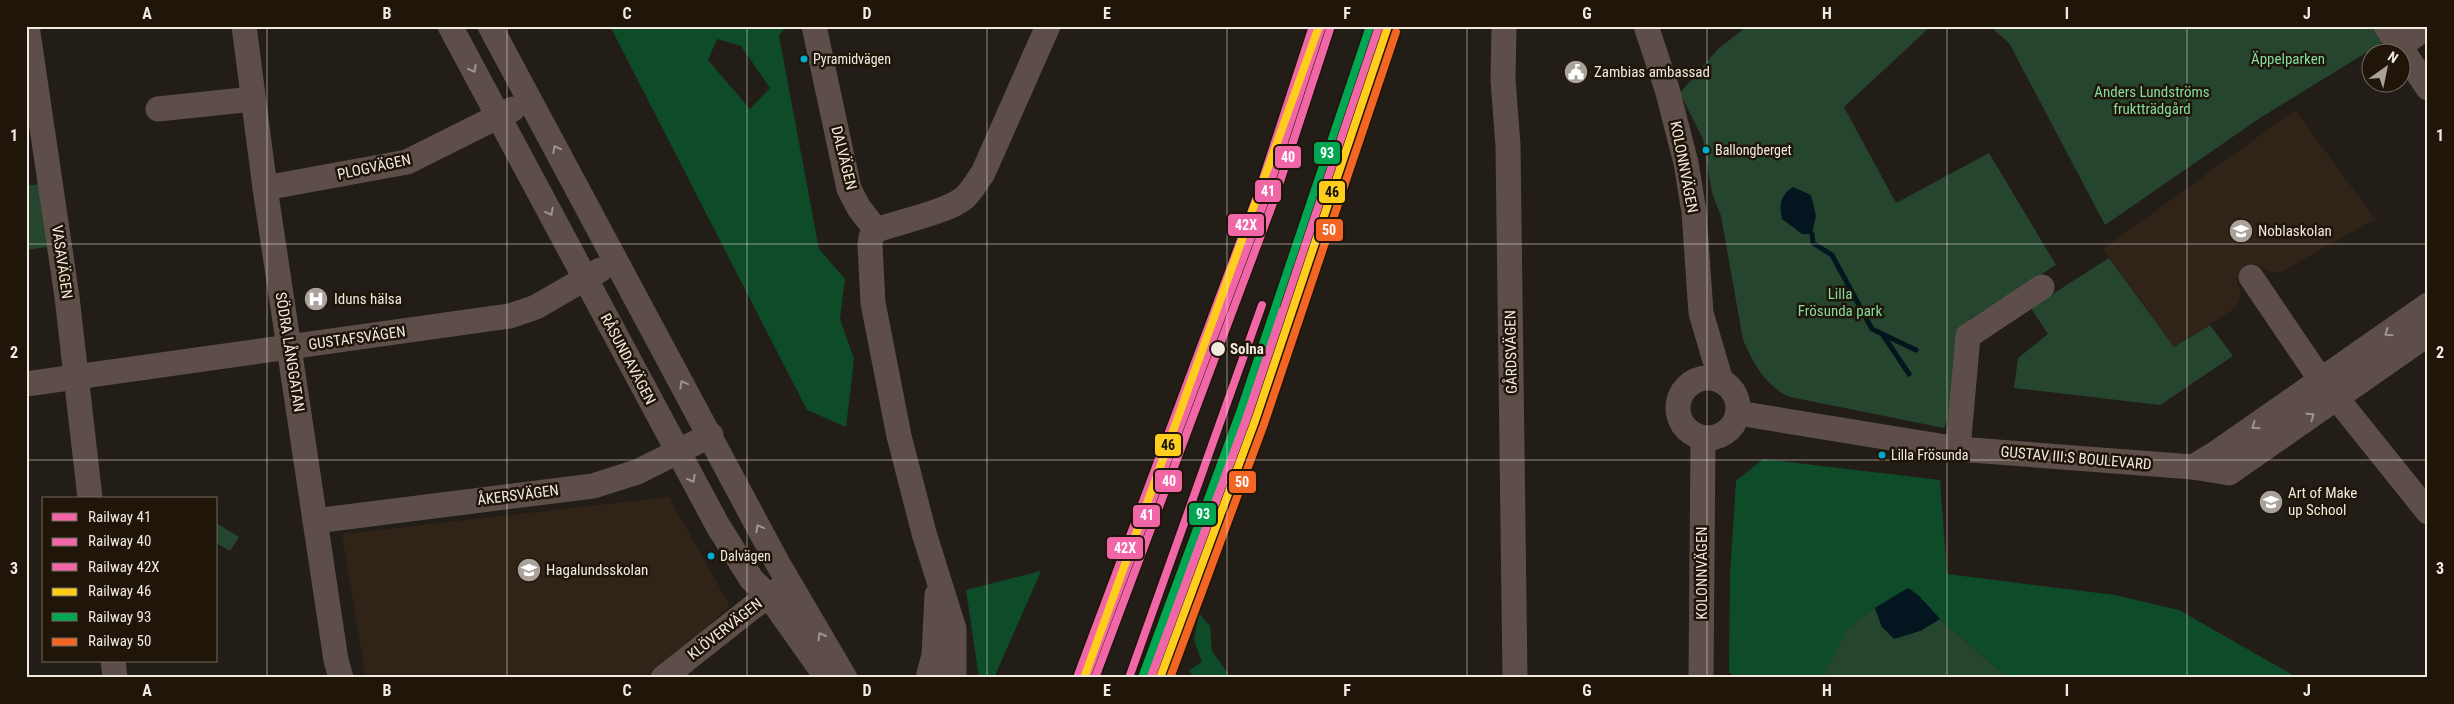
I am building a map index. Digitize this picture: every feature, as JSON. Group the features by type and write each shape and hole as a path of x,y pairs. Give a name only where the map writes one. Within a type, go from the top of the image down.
{"street":[{"name":"VASAVÄGEN","path":"27,26 77,377 90,497"},
{"name":"SÖDRA LÅNGGATAN","path":"244,26 265,188 336,660 341,678"},
{"name":"RÅSUNDAVÄGEN","path":"450,26 718,526 752,580 769,596 827,678"},
{"path":"490,26 789,582 845,678"},
{"name":"DALVÄGEN","path":"814,26 850,189 859,208 876,230"},
{"path":"954,678 954,629 924,533 899,436 873,303 871,236 876,230 952,205 963,198 973,187 983,173 1048,26"},
{"name":"GÅRDSVÄGEN","path":"1504,26 1503,80 1508,145 1514,678"},
{"name":"KOLONNVÄGEN","path":"1646,26 1667,89 1686,163 1694,212 1701,312 1698,353 1691,382"},
{"path":"2386,26 2395,42"},
{"path":"2407,42 2428,26"},
{"path":"2412,66 2428,88"},
{"path":"158,109 253,99"},
{"name":"PLOGVÄGEN","path":"265,188 407,162 530,100"},
{"name":"GUSTAFSVÄGEN","path":"26,384 510,316 536,307 616,261"},
{"path":"2251,276 2329,389 2428,512"},
{"path":"1958,449 1968,336 2042,286"},
{"name":"GUSTAV III:S BOULEVARD","path":"1738,413 1958,449 2193,467 2229,472 2428,305"},
{"name":"KOLONNVÄGEN","path":"1701,312 1721,381"},
{"name":"GUSTAV III:S BOULEVARD","path":"2329,389 2428,334"},
{"path":"1701,378 1721,381 1735,394 1738,413 1730,430 1713,439 1693,436 1679,420 1677,409 1679,399 1691,382 1701,378"},
{"name":"ÅKERSVÄGEN","path":"315,521 593,486 637,472 711,435"},
{"name":"KOLONNVÄGEN","path":"1701,678 1703,439"},
{"path":"918,678 931,667 937,575"},
{"name":"KLÖVERVÄGEN","path":"663,678 789,582"},
{"path":"112,662 115,678"}],"shaded area":[{"name":"Noblaskolan","path":"2295,110 2375,219 2280,273 2270,272 2256,264 2246,265 2239,274 2237,282 2241,294 2237,307 2174,347 2103,249"},
{"name":"Hagalundsskolan","path":"669,497 730,606 685,647 643,678 366,678 342,534"}],"green space":[{"path":"610,26 786,26 779,36 819,249 845,279 840,319 854,359 846,427 807,410","holes":["717,39 741,46 770,88 750,109 708,60"]},
{"name":"Lilla Frösunda park","path":"1747,26 1931,26 1844,107 1896,203 1989,153 2056,265 1970,319 1951,410 1944,428 1790,397 1767,380 1756,366 1747,349 1743,340 1721,216 1712,193 1703,139 1680,93 1718,49"},
{"name":"Anders Lundströms fruktträdgård","path":"1990,26 2382,26 2390,38 2384,42 2362,42 2362,55 2260,118 2105,225 2009,43"},
{"path":"45,183 54,246 26,250 26,186"},
{"path":"2109,258 2174,347 2210,325 2233,356 2160,405 2014,388 2018,358 2048,334 2031,308"},
{"path":"1763,459 1940,480 1947,574 2115,595 2179,610 2298,678 2008,678 1940,619 1919,596 1908,588 1875,608 1848,628 1822,678 1741,678 1729,673 1730,576 1736,481"},
{"path":"218,524 239,537 230,551 218,544"},
{"path":"1041,571 994,678 979,678 966,590"},
{"path":"1875,608 1882,627 1920,631 1940,619 2008,678 1822,678 1847,628"},
{"path":"1199,613 1210,626 1212,651 1231,678 1193,678 1189,670 1202,662 1194,640"}],"water":[{"path":"1793,187 1811,195 1816,216 1812,234 1802,234 1782,219 1783,197"},
{"path":"1908,588 1919,596 1940,619 1920,631 1894,639 1882,627 1875,608"}],"waterway":[{"path":"1812,234 1813,243 1832,255 1872,329 1916,350"},
{"path":"1883,335 1909,374"}],"rail line":[{"name":"42X","path":"1078,675 1257,197 1313,26"},
{"name":"41","path":"1086,678 1265,200 1322,26"},
{"name":"93","path":"1143,675 1239,415 1370,26"},
{"name":"41","path":"1151,678 1247,418 1379,26"},
{"name":"46","path":"1084,678 1318,29"},
{"name":"40","path":"1095,678 1273,203 1330,29"},
{"name":"46","path":"1160,678 1255,421 1387,29"},
{"name":"50","path":"1170,678 1264,424 1396,32"},
{"name":"42X","path":"1130,675 1262,305"},
{"name":"40","path":"1147,678 1278,311"}],"place":[{"name":"Pyramidvägen","path":"804,59"},
{"name":"Zambias ambassad","path":"1576,72"},
{"name":"Ballongberget","path":"1706,150"},
{"name":"Noblaskolan","path":"2241,231"},
{"name":"Iduns hälsa","path":"316,299"},
{"name":"Solna","path":"1218,349"},
{"name":"Lilla Frösunda","path":"1882,455"},
{"name":"Art of Make up School","path":"2271,502"},
{"name":"Dalvägen","path":"711,556"},
{"name":"Hagalundsskolan","path":"529,570"}],"park label":[{"name":"Äppelparken","path":"2288,59"}]}
